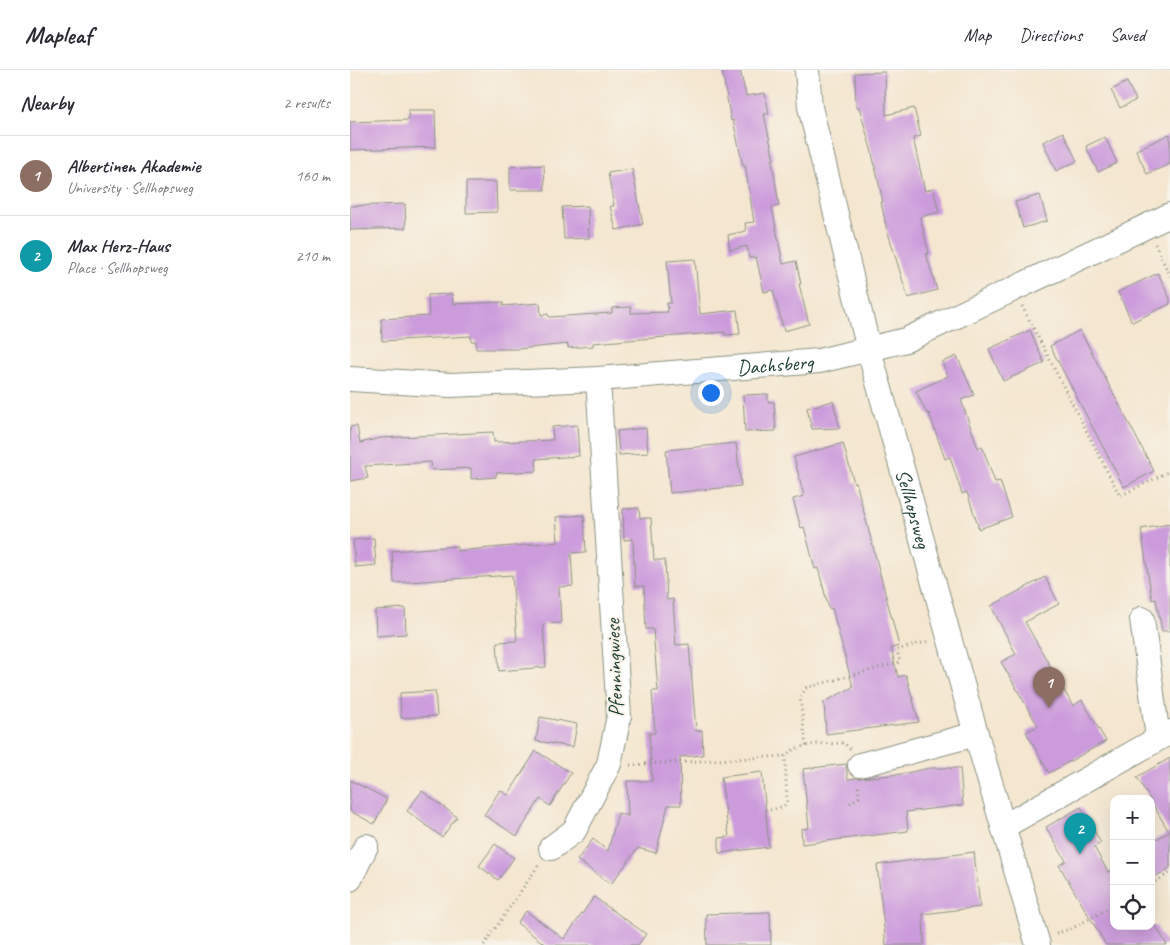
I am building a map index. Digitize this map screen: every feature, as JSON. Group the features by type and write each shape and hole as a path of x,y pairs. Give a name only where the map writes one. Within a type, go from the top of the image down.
{"street":[{"name":"Sellhopsweg","path":"807,70 810,107 869,350 976,734 1037,942"},
{"name":"Dachsberg","path":"350,379 451,385 598,379 819,361 906,340 1170,215"},
{"name":"Pfenningwiese","path":"551,848 574,831 609,764 619,716 598,379"},
{"path":"1003,827 1164,735 1142,619"},
{"path":"856,759 976,734"},
{"path":"350,879 366,846"}],"path":[{"path":"1146,226 1170,276"},
{"path":"1014,289 1120,496 1170,471"},
{"path":"806,746 800,698 806,688 900,662 897,650 948,635"},
{"path":"609,764 784,756 794,749 806,746 844,743 849,746 856,759"},
{"path":"770,810 784,806 788,802 784,756"},
{"path":"484,945 551,848"},
{"path":"1155,882 1170,873"},
{"path":"1037,942 1071,929 1110,907"}],"building":[{"path":"722,70 740,70 746,96 765,93 769,114 764,114 774,160 772,160 779,206 772,207 783,264 796,261 801,284 799,284 809,324 784,331 773,290 764,292 756,257 749,258 747,246 730,250 728,235 746,231 745,223 754,222 745,165 743,166 733,120 731,121"},
{"path":"885,72 886,115 914,108 921,136 913,138 925,191 933,188 939,212 920,217 929,253 926,254 937,290 908,298 886,226 881,202 883,202 871,149 859,107 856,107 855,73"},
{"path":"1127,82 1136,100 1120,108 1111,90"},
{"path":"408,110 435,110 436,147 350,150 350,122 409,120"},
{"path":"1063,132 1077,161 1056,171 1043,142"},
{"path":"1170,134 1170,164 1147,174 1136,150"},
{"path":"1105,137 1117,163 1098,172 1086,146"},
{"path":"544,165 545,190 510,190 510,167"},
{"path":"632,169 643,224 616,230 610,206 614,206 608,173"},
{"path":"466,182 496,182 497,212 466,213"},
{"path":"1040,195 1047,221 1023,228 1015,202"},
{"path":"405,204 406,228 350,230 350,206"},
{"path":"588,206 589,238 564,239 562,207"},
{"path":"695,259 700,314 737,310 740,334 725,335 725,332 593,343 593,346 568,348 568,344 518,349 476,349 476,341 471,341 471,336 382,341 381,319 429,316 428,295 452,294 453,304 503,302 503,306 540,303 541,315 548,314 549,317 612,313 612,308 631,307 631,313 668,312 667,303 671,303 667,261"},
{"path":"1158,273 1170,299 1170,304 1132,322 1118,292"},
{"path":"1030,330 1044,363 1003,381 989,349"},
{"path":"1080,330 1154,471 1124,487 1050,346"},
{"path":"957,356 974,395 961,400 978,448 982,446 995,482 1000,481 1012,517 979,529 967,492 962,494 950,457 945,459 929,413 927,414 916,391 948,376 942,362"},
{"path":"768,394 768,402 774,402 776,431 745,432 743,395"},
{"path":"833,401 840,428 812,429 807,408"},
{"path":"577,425 579,456 536,459 537,471 496,473 496,477 471,479 471,468 432,470 431,462 365,466 368,478 350,481 350,427 357,426 360,443 381,438 493,432 494,442 553,440 552,427"},
{"path":"646,428 648,453 619,455 617,431"},
{"path":"736,443 741,486 670,493 666,450"},
{"path":"843,443 854,483 856,482 899,646 891,648 898,677 906,675 919,722 826,734 824,702 853,687 832,608 829,609 818,568 815,569 804,527 801,528 793,499 804,496 794,457"},
{"path":"639,508 640,518 651,518 654,560 665,560 667,600 673,599 676,645 689,644 696,731 702,730 703,755 680,757 681,805 668,805 656,853 638,848 611,884 577,860 593,839 608,851 618,813 628,816 627,781 652,781 649,733 655,733 652,691 658,691 653,629 646,629 644,586 635,586 633,539 624,540 623,509"},
{"path":"584,515 586,552 571,553 573,586 559,587 561,623 543,624 546,667 499,671 497,642 517,641 512,575 394,583 392,551 457,546 457,551 558,542 556,517"},
{"path":"1170,524 1170,631 1162,631 1156,599 1152,600 1141,529"},
{"path":"374,538 376,565 355,567 353,540"},
{"path":"1045,577 1059,604 1025,622 1073,706 1082,700 1106,741 1049,773 1026,732 1038,726 1001,662 1016,654 991,606"},
{"path":"405,608 406,634 376,636 375,610"},
{"path":"435,691 437,716 401,718 400,693"},
{"path":"540,717 577,724 573,747 536,741"},
{"path":"536,751 571,773 550,806 540,799 517,836 484,815 500,790 508,795"},
{"path":"1170,758 1170,868 1155,877 1155,840 1169,832 1155,808 1155,795 1147,795 1137,777"},
{"path":"846,764 848,779 902,774 929,768 960,768 963,805 906,812 908,831 802,844 801,829 809,828 803,769"},
{"path":"762,772 769,847 719,853 719,838 729,837 721,777"},
{"path":"350,780 387,799 374,824 350,811"},
{"path":"422,791 457,817 442,837 407,811"},
{"path":"1081,807 1101,843 1094,847 1108,872 1110,871 1110,930 1155,930 1156,926 1167,945 1106,945 1059,865 1066,861 1046,827"},
{"path":"495,844 514,858 498,880 479,866"},
{"path":"974,852 980,907 923,914 924,945 886,945 877,865"},
{"path":"594,897 646,934 638,945 546,945 517,923 526,911 564,939"},
{"path":"770,912 771,945 707,945 706,914"}],"place":[{"name":"Albertinen Akademie","path":"1049,708"},
{"name":"Max Herz-Haus","path":"1080,854"}]}
